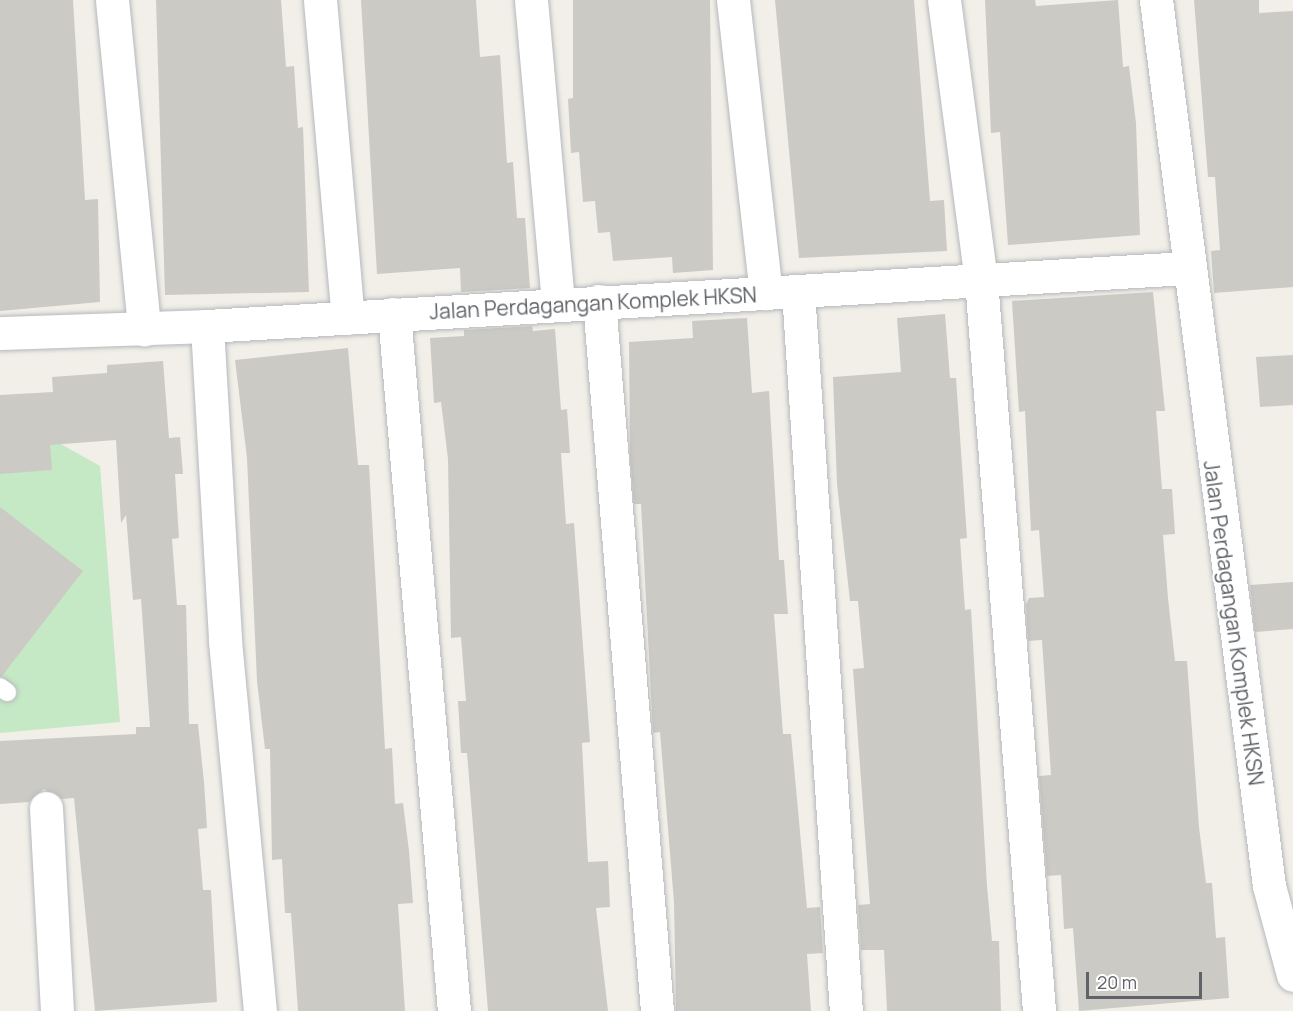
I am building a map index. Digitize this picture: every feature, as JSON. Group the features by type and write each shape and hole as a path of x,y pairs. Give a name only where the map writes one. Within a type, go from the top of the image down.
{"street":[{"path":"112,0 144,329"},
{"path":"320,0 348,318"},
{"path":"531,0 558,305"},
{"path":"733,0 766,293"},
{"path":"944,0 981,280 1039,1011"},
{"name":"Jalan Perdagangan Komplek HKSN","path":"1156,0 1187,268 1269,886 1293,975"},
{"name":"Jalan Perdagangan Komplek HKSN","path":"0,333 207,326 1187,268"},
{"path":"798,291 846,1011"},
{"path":"599,301 657,1011"},
{"path":"394,314 454,1011"},
{"path":"207,326 225,641 260,1011"},
{"path":"46,808 57,1011"}],"green space":[{"path":"0,410 100,466 120,722 0,733"}],"building":[{"path":"0,0 73,0 85,200 98,199 100,302 0,311"},
{"path":"156,0 281,0 286,67 294,66 298,128 303,127 309,292 165,295"},
{"path":"361,0 476,0 480,57 500,55 507,163 513,162 517,218 525,218 530,288 461,292 460,268 377,274"},
{"path":"573,0 710,0 713,270 673,273 672,257 613,261 610,232 598,233 595,201 583,202 579,152 571,153 568,99 573,98"},
{"path":"775,0 914,0 930,201 944,200 947,251 799,258"},
{"path":"985,0 1035,0 1036,6 1118,0 1123,67 1129,66 1136,123 1140,235 1008,245 1000,132 991,133"},
{"path":"1194,0 1259,0 1259,13 1293,11 1293,287 1214,293 1211,251 1220,250 1215,177 1208,177"},
{"path":"1153,292 1165,411 1156,411 1162,489 1172,489 1175,534 1163,535 1168,598 1175,661 1187,661 1199,827 1206,883 1212,883 1216,938 1225,937 1229,998 1079,1011 1073,928 1064,929 1061,875 1047,876 1039,776 1051,775 1042,640 1028,641 1026,605 1029,598 1044,597 1039,530 1031,531 1025,411 1019,412 1012,301"},
{"path":"945,314 950,378 956,378 967,538 960,539 965,610 971,609 987,886 992,941 999,941 1001,1011 887,1011 884,950 861,950 858,905 870,904 853,669 864,668 858,601 850,601 837,484 833,377 901,372 897,318"},
{"path":"747,318 752,393 769,391 779,560 784,560 788,614 774,614 783,734 791,734 807,908 820,907 823,953 807,954 811,1011 676,1011 674,902 660,732 653,733 641,504 634,504 630,455 629,342 693,338 692,321"},
{"path":"532,326 533,331 555,329 561,410 567,409 570,453 561,453 566,524 574,523 590,742 582,743 588,862 608,861 610,907 596,908 608,1011 488,1011 467,753 461,753 458,701 466,701 461,637 451,638 448,459 441,402 434,403 430,338 464,336 464,330"},
{"path":"348,348 358,465 369,465 385,749 392,748 395,804 403,803 409,851 413,903 398,904 405,1011 298,1011 291,913 285,913 282,859 272,860 270,749 265,749 257,681 247,458 235,360"},
{"path":"1293,355 1293,405 1260,407 1256,357"},
{"path":"163,361 169,438 180,437 183,474 175,474 179,538 172,539 177,605 186,605 189,724 198,724 204,782 207,828 198,829 203,890 211,890 217,1002 95,1011 74,798 62,799 44,789 29,802 0,804 0,741 136,734 136,727 150,727 141,599 133,600 126,515 121,523 116,440 50,445 52,470 0,474 0,395 53,392 52,377 107,373 107,365"},
{"path":"0,507 83,571 2,676 0,676"},
{"path":"1293,582 1293,629 1255,632 1250,585"}]}
